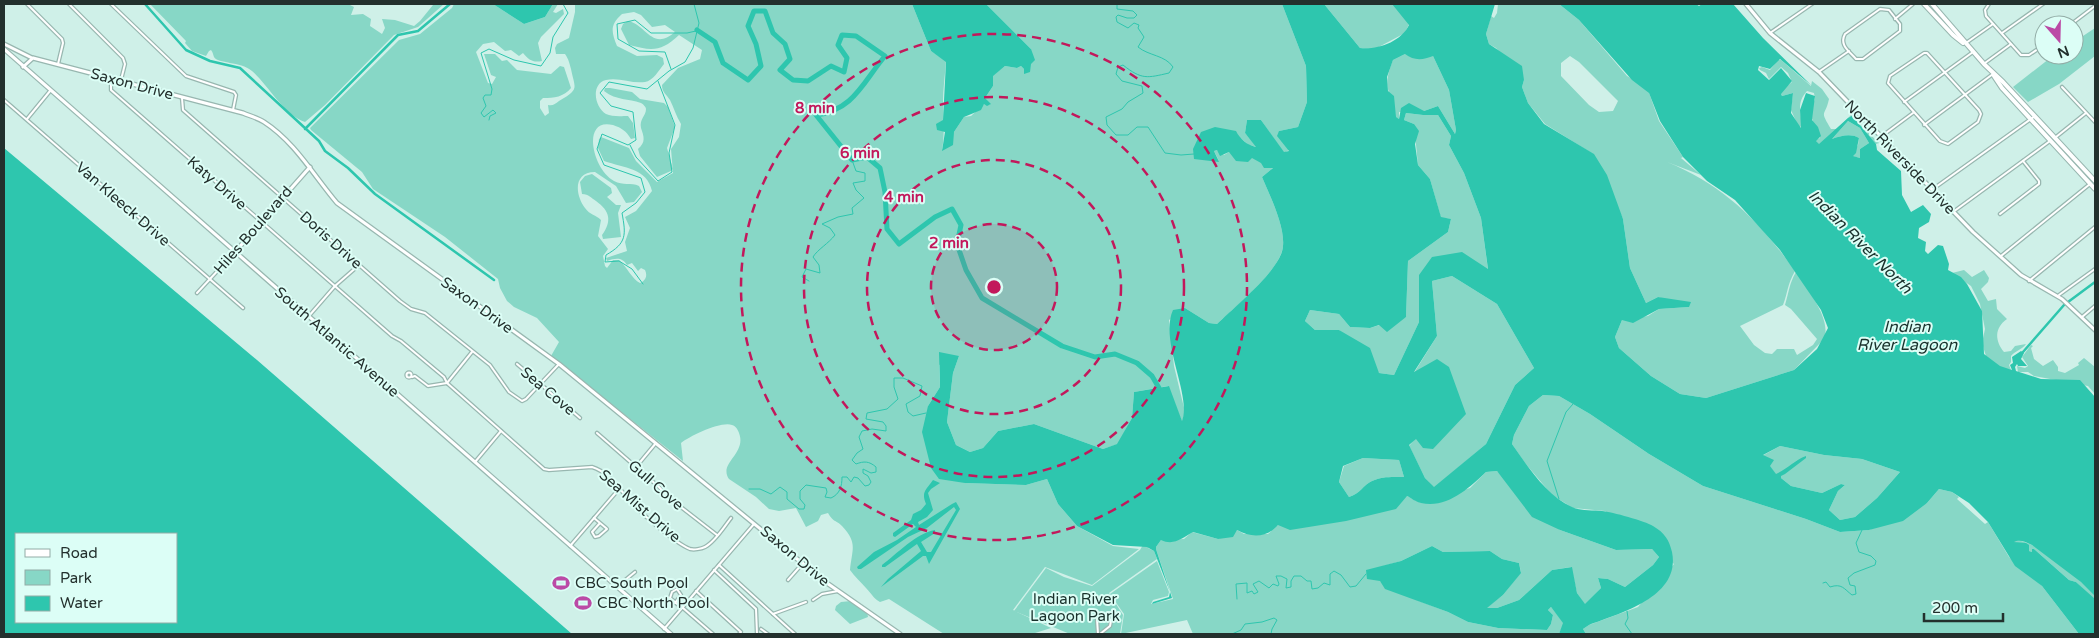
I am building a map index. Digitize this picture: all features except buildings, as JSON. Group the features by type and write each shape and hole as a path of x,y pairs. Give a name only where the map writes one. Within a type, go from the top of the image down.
{"main road":[{"path":"1924,4 1953,35 1973,52 1993,74 2002,88 2085,178 2094,182"},
{"path":"1932,4 1958,32 1965,44"},
{"path":"1993,74 2003,82 2055,137 2094,182 2095,189"}],"street":[{"path":"26,4 62,39 63,43 58,64"},
{"path":"69,4 122,58 124,64 121,80"},
{"path":"111,4 179,71 195,81 234,92 236,96 232,110"},
{"name":"North Riverside Drive","path":"1746,4 1770,33 1819,72 1953,212 2001,257 2029,281 2063,300 2095,330"},
{"path":"1770,33 1812,4"},
{"path":"1895,19 1913,4"},
{"path":"1989,4 1985,14 2021,55 2026,56 2034,52"},
{"path":"2002,33 2042,4"},
{"path":"2083,15 2095,6"},
{"path":"1880,9 1888,10 1895,19 1901,27 1898,35 1858,60 1843,42 1846,34 1880,9"},
{"path":"1965,44 1993,24"},
{"name":"Saxon Drive","path":"4,44 33,58 232,110 262,121 272,128 310,167 337,203 559,364 838,591 897,633"},
{"path":"1984,64 2011,44"},
{"name":"South Atlantic Avenue","path":"4,50 671,634"},
{"path":"1819,72 1849,51"},
{"path":"1904,102 1973,52"},
{"path":"1924,53 1928,53 1945,72 1979,110 1980,118 1948,144 1942,144 1889,86 1888,79 1924,53"},
{"path":"23,66 33,58"},
{"path":"1924,125 1993,74"},
{"name":"Katy Drive","path":"111,78 111,90 392,336 401,341 444,377 447,383"},
{"path":"2062,87 2095,122"},
{"path":"27,119 50,91"},
{"name":"Doris Drive","path":"182,98 183,110 406,306 425,313 490,365 510,392 522,401 540,385"},
{"name":"Van Kleeck Drive","path":"4,100 243,308"},
{"path":"1882,136 1913,113"},
{"path":"1953,212 2086,113"},
{"path":"1932,190 2035,116"},
{"path":"2000,214 2039,184 2039,181 2023,161"},
{"name":"Hiles Boulevard","path":"197,293 310,167"},
{"path":"2001,257 2094,182"},
{"path":"2029,281 2095,227"},
{"path":"308,317 335,286 359,265"},
{"path":"2057,296 2095,269"},
{"path":"2082,317 2095,306"},
{"path":"412,376 415,376 428,386 447,383 472,351"},
{"name":"Sea Cove","path":"517,364 580,418"},
{"path":"540,385 559,364"},
{"name":"Sea Mist Drive","path":"447,383 544,469 592,467 598,469 620,488 632,503 664,531 690,548 704,548 731,518"},
{"path":"475,462 501,431"},
{"name":"Gull Cove","path":"597,433 668,497 716,535"},
{"path":"636,467 656,442"},
{"path":"570,546 620,488"},
{"path":"594,518 600,523 606,530 595,537 592,532 600,523"},
{"path":"664,629 755,523"},
{"path":"788,580 803,563"},
{"path":"719,564 795,634"},
{"path":"714,570 756,609 757,634"},
{"path":"618,588 635,572"},
{"path":"675,603 681,595 677,589 669,595 670,598 675,603 713,634"},
{"path":"696,591 740,632 739,634"},
{"path":"813,600 822,594 838,591"},
{"path":"773,614 806,602"},
{"path":"1100,615 1106,615 1111,621 1110,626 1099,634 1096,620 1100,615"},
{"path":"761,629 768,634"}],"green space":[{"path":"150,4 348,4 354,7 351,15 363,14 371,19 370,26 382,34 385,28 382,19 395,20 414,26 433,5 431,4 444,4 418,27 394,35 325,105 305,122 290,113 252,71 242,66 216,59 211,50 206,56 192,51 185,43 186,41"},
{"path":"454,4 493,4 524,24 545,17 553,4 558,4 553,12 556,13 563,9 564,14 541,37 538,43 542,61 536,62 531,60 523,53 519,56 511,50 505,51 494,42 483,44 476,52 488,83 492,84 496,77 491,75 484,54 495,54 502,61 507,60 517,70 551,74 560,66 564,67 571,88 562,95 543,98 540,101 540,108 545,116 549,113 548,105 554,104 566,97 574,88 574,81 567,58 565,54 556,54 555,48 557,44 569,38 575,4 912,4 931,51 946,61 942,150 964,117 971,116 984,104 990,105 985,98 993,86 992,76 1005,66 1017,68 1021,66 1024,69 1031,49 986,4 1282,4 1306,66 1307,102 1298,127 1279,131 1289,150 1284,153 1261,120 1247,120 1245,133 1257,147 1249,145 1239,137 1201,132 1219,161 1214,151 1217,150 1224,155 1229,152 1252,157 1274,167 1262,177 1282,229 1283,246 1280,256 1266,277 1217,324 1209,323 1185,308 1169,320 1174,366 1185,412 1182,422 1168,386 1134,392 1132,418 1118,444 1103,449 1034,424 998,431 983,448 970,452 956,445 947,422 953,373 959,356 939,365 940,387 928,406 965,483 1026,485 1047,479 1058,504 1077,526 1113,546 1139,549 1092,585 1045,567 1013,610 1051,628 1032,634 944,634 889,599 880,602 874,597 850,570 853,551 852,542 847,532 828,513 821,515 818,521 806,527 796,508 779,511 769,509 756,497 729,479 727,468 739,447 740,440 739,432 735,426 727,424 713,427 685,440 681,443 683,461 551,356 559,342 537,318 514,307 507,301 500,288 498,279 445,237 373,189 362,172 311,130 310,128 399,40 420,34 452,8","holes":["634,12 641,15 652,27 665,25 675,32 667,37 655,38 634,23 628,21 623,24 621,29 629,45 656,49 667,45 679,35 702,50 700,59 678,68 662,85 663,91 670,100 681,124 679,137 671,149 673,173 657,182 636,161 629,148 601,137 599,139 598,148 604,161 640,173 649,183 652,191 636,211 625,217 630,228 625,242 627,251 606,258 607,261 616,259 621,259 627,265 632,263 638,271 641,268 645,270 646,278 640,283 634,279 619,260 613,260 607,268 605,266 603,256 608,249 598,236 601,220 585,208 579,197 578,185 583,176 595,172 616,186 626,203 634,202 642,192 639,186 617,182 606,175 600,166 593,146 593,136 597,129 603,125 616,126 624,130 631,139 635,138 633,123 628,116 608,115 599,107 596,91 601,82 611,79 648,81 656,75 664,64 663,58 657,55 637,56 617,46 613,28 618,18 622,14"]},
{"path":"1324,4 1396,4 1409,24 1405,33 1375,49 1360,48"},
{"path":"1498,4 1559,4 1579,20 1627,76 1647,87 1659,121 1683,157 1681,158 1701,175 1667,162 1706,182 1739,207 1782,253 1795,271 1789,284 1783,305 1740,326 1754,345 1765,353 1772,354 1777,349 1794,349 1797,355 1813,345 1817,339 1791,309 1785,305 1790,284 1796,272 1822,313 1826,331 1824,339 1794,370 1706,398 1680,394 1651,376 1619,348 1615,337 1622,320 1648,316 1659,309 1689,307 1658,297 1646,303 1630,268 1623,219 1593,154 1545,124 1528,103 1522,87 1524,80 1496,48 1489,44 1486,34 1491,16 1494,18 1497,13","holes":["1570,56 1579,62 1618,101 1613,111 1599,112 1589,105 1561,76 1561,63"]},
{"path":"2095,28 2095,56 2084,65 2084,35"},
{"path":"1405,54 1433,56 1449,90 1456,130 1455,134 1438,106 1424,111 1399,112 1399,119 1395,117 1387,84 1388,76 1393,60"},
{"path":"1778,60 1781,60 1811,86 1812,81 1822,89 1829,99 1824,116 1831,129 1837,129 1851,115 1879,143 1876,144 1853,121 1848,120 1833,136 1819,145 1815,140 1820,138 1820,135 1811,114 1815,99 1814,93 1807,91 1801,100 1802,127 1798,126 1791,110 1793,93 1782,96 1780,92 1792,82 1788,73 1781,67 1769,79 1766,73 1759,68 1762,67 1770,70"},
{"path":"2041,65 2083,65 2059,84 2028,102 2013,87"},
{"path":"605,88 632,92 640,99 664,103 668,107 675,127 667,148 673,169 671,171 657,177 640,156 638,149 643,142 641,125 646,111 645,106 636,101 613,96 604,91"},
{"path":"1406,113 1438,115 1451,136 1449,145 1464,173 1481,218 1488,270 1419,275 1419,322 1394,375 1379,373 1339,330 1315,330 1305,321 1310,310 1339,314 1350,327 1370,328 1406,317 1408,261 1448,232 1451,219 1441,218 1430,179 1418,165 1414,124 1404,120"},
{"path":"1848,121 1860,128 1869,143 1860,149 1860,158 1852,156 1858,145 1859,138 1849,135 1832,139"},
{"path":"592,174 611,188 612,193 607,197 616,205 621,205 618,213 621,237 603,239 602,235 608,221 607,212 588,195 582,194 580,182 585,176"},
{"path":"1964,270 1972,277 1984,270 1989,278 1988,282 1981,289 1988,301 1996,299 1997,309 2007,319 2000,326 1997,335 2004,352 2011,351 2015,346 2026,344 2011,356 2009,365 2011,370 1997,367 1986,356 1982,343 1985,329 1980,304 1971,286 1952,273"},
{"path":"1452,276 1497,304 1534,368 1515,385 1486,444 1434,488 1425,478 1409,446 1416,438 1414,373 1437,336 1432,281"},
{"path":"2031,345 2033,346 2031,348 2034,359 2043,366 2053,360 2058,367 2058,371 2065,373 2079,365 2078,363 2084,358 2095,367 2095,394 2088,386 2034,376 2028,372 2018,372 2017,366 2025,368 2028,366 2022,357"},
{"path":"1543,395 1559,396 1703,486 1806,519 1840,532 1869,530 1927,503 1939,489 1952,492 1959,497 1957,499 1985,524 1988,522 2009,557 2042,586 2079,634 1586,634 1583,629 1589,625 1638,607 1674,564 1605,511 1573,508 1552,495 1525,463 1512,444 1514,435 1529,406"},
{"path":"1780,446 1824,455 1862,459 1900,472 1877,498 1855,517 1840,520 1829,510 1838,491 1845,485 1841,484 1822,493 1791,486 1781,478 1781,475 1798,459 1787,469 1776,475 1762,456"},
{"path":"1363,458 1399,460 1404,477 1376,479 1349,497 1339,482 1344,466"},
{"path":"1497,471 1560,530 1616,550 1652,549 1659,557 1653,565 1625,587 1608,579 1598,578 1601,588 1585,605 1577,593 1571,567 1552,570 1519,600 1497,608 1486,608 1503,595 1521,572 1519,563 1502,559 1490,551 1443,552 1432,546 1401,561 1377,568 1380,581 1419,601 1468,622 1498,628 1547,630 1553,615 1548,610 1551,607 1564,623 1559,634 1193,634 1187,620 1121,634 1124,614 1110,594 1157,561 1169,592 1168,596 1153,600 1151,604 1173,599 1156,549 1161,540 1184,539 1192,532 1218,539 1237,530 1244,534 1268,534 1278,525 1407,496 1421,503 1470,488 1486,472"},
{"name":"Indian River Lagoon Park","path":"1148,536 1153,538 1148,548 1154,551 1157,559 1109,593 1123,615 1120,634 1070,634 1014,611 1046,568 1064,577 1092,586 1140,550"},
{"path":"2017,540 2038,548 2059,562 2095,595 2095,600 2076,582 2069,580 2034,549 2032,552 2029,551 2012,541"},
{"path":"851,601 867,612 868,617 850,624 835,610 836,606 841,602"}],"water":[{"path":"493,4 553,4 545,17 524,24"},
{"path":"912,4 986,4 1031,49 1035,60 1031,64 1030,72 1024,74 1024,69 1021,66 1017,68 1005,66 993,76 993,86 985,98 991,104 987,106 984,104 981,110 964,117 954,132 953,145 942,151 945,132 937,130 936,124 943,120 946,62 931,51"},
{"path":"1282,4 1324,4 1360,48 1374,48 1388,44 1400,36 1409,25 1392,4 1495,4 1486,34 1489,44 1522,66 1524,80 1522,87 1528,103 1544,124 1594,154 1607,175 1623,219 1630,268 1646,303 1658,297 1691,302 1689,307 1659,309 1633,323 1622,320 1615,337 1619,348 1651,376 1680,394 1706,398 1794,370 1817,349 1828,328 1821,310 1780,250 1735,200 1707,181 1683,157 1660,121 1649,93 1632,80 1579,20 1559,4 1696,4 1699,6 1702,4 1733,4 1763,38 1812,86 1780,59 1770,69 1759,66 1758,70 1769,80 1781,68 1792,81 1781,94 1782,96 1793,93 1791,113 1801,128 1800,110 1806,93 1815,96 1812,120 1818,127 1821,136 1816,141 1819,144 1852,116 1876,144 1877,150 1901,171 1902,195 1911,212 1923,205 1931,214 1929,222 1919,228 1918,238 1926,242 1925,251 1928,254 1938,245 1943,246 1949,264 1948,270 1961,277 1967,284 1982,311 1984,354 2000,366 2012,370 2010,365 2013,363 2012,357 2021,351 2024,353 2021,359 2027,366 2018,366 2017,364 2015,367 2016,371 2041,379 2080,380 2095,397 2095,596 2081,582 2032,545 2020,541 2014,542 2029,545 2029,551 2032,552 2032,549 2034,549 2069,580 2076,582 2095,599 2095,634 2079,634 2042,586 2015,566 1988,522 1969,503 1952,492 1939,489 1927,503 1903,521 1869,530 1840,532 1806,519 1703,486 1559,396 1543,395 1529,406 1514,435 1512,444 1524,462 1538,480 1563,502 1575,508 1613,513 1649,524 1668,540 1672,552 1672,568 1667,581 1658,592 1632,608 1589,625 1583,629 1586,634 1559,634 1563,623 1551,607 1548,610 1553,615 1547,630 1498,628 1468,622 1448,612 1385,589 1380,581 1367,579 1366,570 1401,561 1432,546 1443,552 1490,551 1502,559 1519,563 1521,573 1503,595 1487,608 1497,608 1519,600 1552,570 1572,567 1577,593 1585,604 1601,588 1598,578 1608,579 1625,587 1653,565 1659,557 1652,549 1616,550 1560,530 1532,517 1497,471 1486,472 1457,496 1440,503 1421,503 1407,496 1396,509 1346,521 1290,530 1278,525 1269,532 1259,535 1242,533 1237,530 1233,537 1218,539 1193,532 1174,542 1161,540 1156,549 1172,598 1152,604 1169,597 1170,592 1154,551 1147,547 1113,545 1077,526 1058,504 1047,479 1026,485 965,483 939,479 931,468 922,432 928,406 940,387 939,352 959,356 953,373 947,422 956,445 970,452 983,448 998,431 1034,424 1103,449 1117,444 1132,418 1134,392 1169,386 1182,421 1184,410 1183,397 1170,337 1170,323 1173,310 1185,308 1209,323 1217,324 1275,266 1283,246 1282,229 1262,177 1273,168 1264,168 1261,163 1252,158 1248,162 1236,161 1229,152 1220,156 1217,150 1214,151 1219,162 1194,159 1193,149 1201,132 1215,127 1236,131 1244,141 1256,147 1245,133 1247,120 1261,120 1284,152 1289,151 1277,136 1279,131 1298,127 1307,102 1306,66","holes":["1405,54 1419,59 1433,56 1449,90 1456,130 1455,134 1438,106 1424,111 1409,103 1401,108 1399,119 1396,117 1394,96 1388,91 1387,77 1393,60","1406,113 1438,115 1451,136 1449,145 1464,173 1481,218 1488,269 1462,252 1432,257 1419,275 1419,322 1394,375 1379,373 1370,348 1339,330 1315,330 1305,321 1310,310 1339,314 1350,327 1370,328 1379,325 1387,332 1406,317 1408,261 1448,232 1451,219 1441,217 1430,179 1418,165 1415,144 1419,131 1414,124 1404,120","1848,121 1860,128 1869,143 1860,149 1860,158 1853,156 1856,153 1859,138 1849,135 1832,139","1452,276 1497,304 1534,368 1515,385 1486,444 1434,487 1425,478 1409,445 1416,439 1423,448 1433,449 1466,414 1449,367 1437,359 1414,372 1437,336 1432,281","1780,446 1824,455 1862,459 1900,472 1877,498 1855,517 1840,520 1829,510 1838,491 1845,485 1841,484 1822,493 1791,486 1781,476 1806,458 1806,456 1776,474 1770,466 1774,460 1763,455","1363,458 1399,460 1404,477 1376,479 1349,497 1339,482 1343,466"]},
{"path":"4,148 257,360 572,634 4,634"},
{"path":"933,480 940,483 928,493 933,510 927,517 918,522 919,525 956,502 960,509 929,564 926,556 923,556 881,587 921,551 917,544 885,567 882,567 882,565 914,539 935,530 935,533 921,542 927,552 931,552 956,510 954,507 927,528 908,537 861,569 858,569 857,567 874,552 916,527 913,524 895,537 893,536 893,533 911,520 913,514 921,510 926,504 924,494"}],"waterway":[{"path":"145,4 186,50 210,61 240,68 319,141 325,151 348,168 375,194 494,280"},
{"path":"305,129 398,35 418,31 450,4"},
{"path":"489,120 490,116 496,113 493,110 484,117 481,113 486,106 483,98 485,95 491,95 492,89 481,53 489,49 514,60 541,66 550,53 553,37 568,13 563,4"},
{"path":"643,284 632,269 619,261 605,262 606,255 613,251 623,238 622,213 636,203 645,192 641,178 604,165 597,149 602,134 628,145 636,140 633,112 611,106 600,93 609,82 647,89 669,71 685,62 693,48 699,23 694,4"},
{"path":"1117,4 1117,9 1133,11 1137,15 1134,18 1118,15 1116,17 1117,22 1128,28 1134,23 1139,25 1138,28 1144,37 1138,47 1166,60 1173,67 1169,73 1150,77 1135,73 1123,65 1118,67 1116,74 1122,81 1142,86 1143,93 1128,102 1122,109 1106,117 1107,125 1116,135 1128,135 1137,127 1148,127 1165,153 1194,154"},
{"path":"697,30 715,42 723,63 748,80 761,66 756,44 748,26 754,11 765,11 773,33 785,44 790,59 780,70 793,80 808,81 831,66 844,72 847,58 838,45 842,35 856,36 885,56 864,85 849,101 829,112 816,115 852,160 867,157 880,168 885,192 887,229 899,244 935,217 952,209 961,225 957,244 966,270 982,298 1062,346 1095,357 1115,354 1137,363 1152,376 1159,388"},
{"path":"671,69 665,52 639,51 618,39 617,24 635,20 651,33 687,33 696,31"},
{"path":"630,145 636,157 658,181 672,172 669,153 675,125 658,81"},
{"path":"809,281 802,277 806,269 820,273 819,265 813,257 835,235 830,228 822,224 838,217 853,214 852,208 864,198 856,190 853,183 865,181 865,173 856,171 852,160"},
{"path":"2023,352 2064,305 2095,282"},
{"path":"749,489 760,489 771,494 780,487 787,492 787,499 799,509 804,509 805,505 800,499 800,491 806,485 826,488 825,497 831,498 840,489 842,477 847,477 851,482 854,477 858,478 865,486 869,485 871,482 868,476 863,473 863,469 871,473 876,472 876,467 866,462 856,464 852,460 863,449 859,437 862,431 872,429 886,431 886,426 883,422 866,419 867,413 887,409 898,399 894,387 894,378 903,378 922,386 920,396 906,404 908,412 913,416 926,413"},
{"path":"1559,499 1547,461 1566,412 1573,404"},
{"path":"1823,583 1826,582 1830,587 1840,586 1852,595 1856,594 1855,586 1850,585 1848,578 1854,573 1875,565 1876,561 1871,556 1859,552 1856,543 1862,530"},
{"path":"1237,599 1236,584 1247,583 1247,593 1252,591 1254,594 1258,592 1253,584 1259,581 1269,588 1273,584 1278,586 1276,576 1287,579 1286,588 1291,587 1291,581 1294,576 1301,576 1307,581 1311,581 1312,589 1318,588 1324,583 1330,585 1330,574 1334,571 1341,575 1350,587 1356,586 1366,574"},
{"path":"1627,611 1628,618 1625,624 1632,634"},
{"path":"1232,634 1241,630 1245,624 1274,618 1277,620 1271,634"}],"place":[{"name":"CBC South Pool","path":"561,583"},
{"name":"CBC North Pool","path":"583,603"}],"water label":[{"name":"Indian River North","path":"1860,242"},
{"name":"Indian River Lagoon","path":"1907,336"}]}
